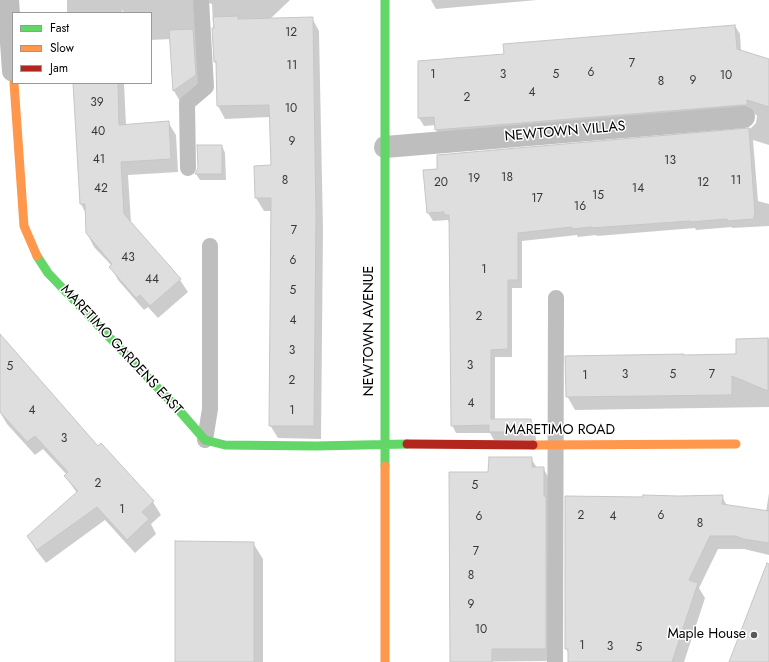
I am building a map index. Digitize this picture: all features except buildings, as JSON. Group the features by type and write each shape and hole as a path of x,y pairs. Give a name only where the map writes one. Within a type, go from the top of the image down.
{"street":[{"path":"8,0 12,58"},
{"name":"NEWTOWN AVENUE","path":"385,0 385,662"},
{"name":"MARETIMO GARDENS EAST","path":"14,84 24,226 34,250 48,273 177,408 205,440"},
{"name":"NEWTOWN VILLAS","path":"385,147 744,117"},
{"path":"205,440 225,445 316,446 384,444"},
{"name":"MARETIMO ROAD","path":"384,444 736,444"}],"lane":[{"path":"188,168 187,103 206,87 201,0"},
{"path":"205,440 210,410 210,246"},
{"path":"555,662 556,298"}],"traffic: fast":[{"path":"385,0 385,466"},
{"path":"37,256 48,273 177,408 205,440 225,445 316,446 407,444"}],"traffic: slow":[{"path":"14,84 24,226 37,256"},
{"path":"533,445 736,444"},
{"path":"385,466 385,662"}],"traffic: jam":[{"path":"407,444 533,445"}],"place":[{"name":"Maple House","path":"754,635"}]}
